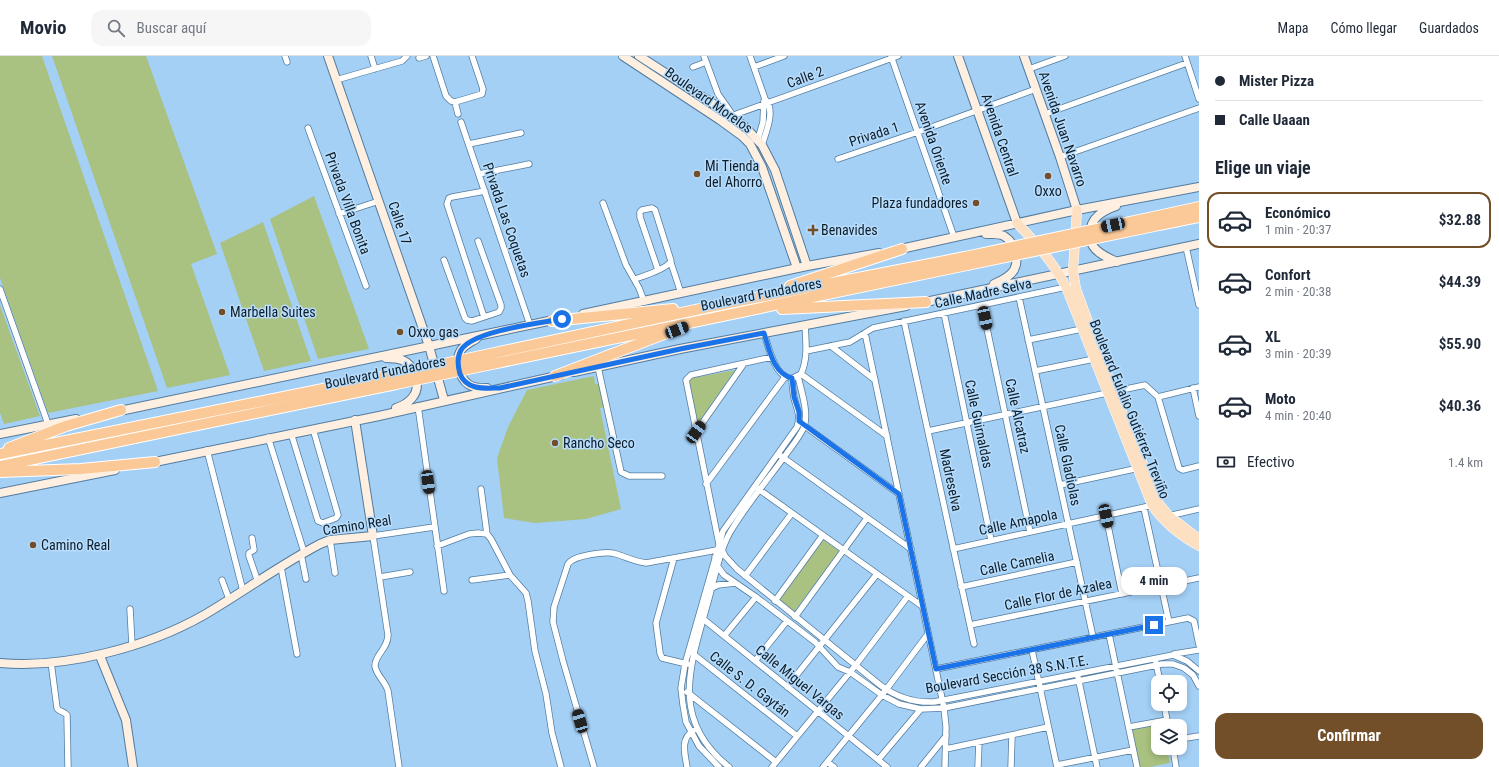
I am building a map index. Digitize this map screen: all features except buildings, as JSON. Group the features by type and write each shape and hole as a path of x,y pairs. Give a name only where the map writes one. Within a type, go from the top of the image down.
{"highway":[{"name":"Boulevard Fundadores","path":"1158,221 1199,207"},
{"name":"Boulevard Fundadores","path":"0,453 394,379 545,353 752,310 966,261 1158,221 1199,217"},
{"path":"766,296 799,282 902,249"},
{"name":"Boulevard Fundadores","path":"0,466 394,379 549,340 766,296 966,261"},
{"path":"752,310 926,302"},
{"path":"550,321 659,310 709,307"},
{"path":"555,376 700,321"},
{"path":"0,453 66,426 121,410"},
{"path":"0,472 81,469 155,462"}],"main road":[{"name":"Calle 17","path":"328,56 429,346 444,400"},
{"name":"Boulevard Morelos","path":"623,56 720,120 742,136 750,144 762,167 798,268"},
{"name":"Boulevard Morelos","path":"639,56 731,115 760,142 774,170 807,266"},
{"name":"Avenida Central","path":"958,56 1017,223"},
{"name":"Avenida Juan Navarro","path":"1024,56 1077,210"},
{"path":"0,434 550,321 807,266 902,249 1077,210 1199,187"},
{"path":"1117,262 1099,253 1093,246 1090,239 1092,223 1102,212 1138,199"},
{"path":"1073,276 1077,210"},
{"name":"Boulevard Eulalio Gutiérrez Treviño","path":"1017,223 1031,238 1059,274 1066,287 1094,359 1111,393"},
{"path":"967,234 996,234 1004,236 1014,247 1016,255 1014,270 1008,276 1001,281 980,290"},
{"path":"0,493 155,462 268,437 379,416 536,380 764,333 858,316 1059,274 1073,276 1117,262 1199,244"},
{"name":"Boulevard Eulalio Gutiérrez Treviño","path":"1073,276 1111,393 1140,468 1152,505 1183,536 1199,546"},
{"path":"494,332 464,346 458,356 458,365 460,375 469,385 474,387 500,388"},
{"path":"360,360 388,358 402,360 412,368 415,376 417,384 413,398 379,416"},
{"path":"355,420 373,536"},
{"name":"Boulevard Eulalio Gutiérrez Treviño","path":"1165,517 1199,539"},
{"name":"Camino Real","path":"0,663 18,664 51,662 100,656 188,623 258,582 302,553 320,544 330,540 373,536"},
{"path":"100,656 126,720 133,767"}],"street":[{"path":"285,56 287,62"},
{"path":"371,56 376,68"},
{"path":"336,80 402,61 407,56"},
{"path":"419,58 426,56"},
{"path":"433,56 446,96 455,102 482,94 483,89 472,56"},
{"path":"704,56 718,94 731,115"},
{"path":"750,56 769,119 760,142"},
{"path":"754,67 784,56"},
{"name":"Calle 2","path":"720,120 765,102 898,56"},
{"path":"1029,69 1065,56"},
{"path":"1185,56 1199,99"},
{"name":"Avenida Oriente","path":"892,57 954,237"},
{"path":"693,67 706,62"},
{"path":"1044,114 1187,63"},
{"name":"Privada 1","path":"838,159 918,132 1036,89"},
{"path":"455,102 458,114"},
{"path":"1060,157 1199,108"},
{"name":"Privada Las Coquetas","path":"461,122 534,324"},
{"name":"Privada Villa Bonita","path":"308,128 366,286"},
{"path":"469,144 521,133"},
{"path":"479,174 529,164"},
{"path":"484,317 447,204 449,198 485,191"},
{"path":"339,214 379,201"},
{"path":"603,203 626,265 635,279 644,301"},
{"path":"658,270 640,217 640,212 642,210 652,208 655,210 670,256 670,263 681,293"},
{"path":"444,260 465,318 469,321 499,312 501,308 478,241"},
{"path":"1186,247 1199,305"},
{"path":"635,279 658,270 670,263"},
{"name":"Calle Madre Selva","path":"806,351 850,342 873,328 1066,287"},
{"path":"0,289 48,424"},
{"name":"Calle Gladiolas","path":"1019,297 1093,637"},
{"name":"Calle Alcatraz","path":"982,305 1030,532"},
{"name":"Calle Guirnaldas","path":"944,313 991,540"},
{"name":"Madreselva","path":"904,321 974,644"},
{"path":"717,765 697,729 691,714 688,693 701,618 715,557 719,549 733,526 800,435 804,425 805,409 800,375 803,369 806,351 805,325"},
{"path":"1028,340 1082,329"},
{"path":"764,333 772,357 781,373 785,377 792,378 800,375"},
{"path":"865,333 943,701 946,736 945,767"},
{"path":"831,346 875,380"},
{"path":"719,549 686,382 687,378 691,375 743,365 772,357"},
{"path":"1035,371 1094,359"},
{"path":"696,432 743,365"},
{"path":"598,367 621,472 629,476 662,476"},
{"path":"800,375 887,436"},
{"path":"706,484 785,377"},
{"path":"728,767 717,765 702,750 691,732 684,713 682,688 685,664 712,588 718,567 719,549 725,526 794,432 799,421 799,412 794,397 792,378"},
{"path":"928,431 1145,385 1158,397 1178,466 1183,470 1199,466"},
{"path":"1158,397 1196,388 1199,416"},
{"path":"418,406 444,591"},
{"path":"799,421 899,494"},
{"path":"291,433 318,521 323,523 336,518 338,513 313,429"},
{"path":"268,437 302,553 306,579"},
{"path":"208,450 243,591"},
{"path":"778,454 911,550"},
{"path":"1060,485 1140,468"},
{"path":"754,486 922,606"},
{"path":"481,489 486,534"},
{"path":"1152,505 1161,586 1169,622"},
{"name":"Calle Amapola","path":"953,549 1152,505"},
{"path":"1165,517 1199,509"},
{"path":"745,576 792,512"},
{"path":"1106,516 1122,594"},
{"path":"795,617 868,518"},
{"name":"Camino Real","path":"373,536 434,527"},
{"path":"437,546 469,534 486,534 492,539 510,575 523,589 527,597 535,651 546,694 552,733 561,767"},
{"path":"776,600 823,535"},
{"path":"373,536 388,635 387,644 376,660 376,668 386,684 388,691 399,767"},
{"path":"252,538 254,550 249,553 249,556 258,582"},
{"path":"330,540 335,573"},
{"path":"594,767 555,629 553,617 554,607 568,564 573,559 612,553 638,562 651,562 719,549"},
{"name":"Boulevard Sección 38 S.N.T.E.","path":"719,549 745,576 886,690 900,697 918,702 943,701 1199,650"},
{"name":"Boulevard Sección 38 S.N.T.E.","path":"715,557 718,567 724,576 756,597 820,646 833,663 850,672 882,695 899,704 921,709 944,708 1156,665 1173,664 1184,668 1189,671 1199,686"},
{"path":"674,558 657,618 657,633 660,652 662,658 664,659 692,665"},
{"name":"Calle Camelia","path":"961,587 1077,562"},
{"path":"281,567 297,654"},
{"path":"380,576 410,572"},
{"path":"787,687 877,574"},
{"path":"472,580 510,575"},
{"name":"Calle Flor de Azalea","path":"970,625 1199,578"},
{"path":"222,580 229,599"},
{"path":"712,588 735,582"},
{"path":"682,688 774,765 855,666 908,596"},
{"path":"724,636 756,597"},
{"path":"130,609 132,645"},
{"name":"Calle Miguel Vargas","path":"701,618 887,767"},
{"path":"936,669 1188,618 1194,621 1199,645"},
{"path":"755,661 788,621"},
{"path":"823,767 886,690 928,634"},
{"path":"1109,634 1137,767"},
{"path":"1032,650 1057,766 1134,750"},
{"name":"Calle S. D. Gaytán","path":"689,651 797,736"},
{"path":"1173,654 1199,671"},
{"path":"1155,658 1158,675"},
{"path":"51,662 57,708 66,715 68,767"},
{"path":"1077,674 1097,767"},
{"path":"878,760 921,709"},
{"path":"1129,727 1151,725"},
{"path":"946,749 1048,727"},
{"path":"686,767 684,745 686,737 697,729"},
{"path":"1011,767 1012,735"},
{"path":"921,767 946,736"},
{"path":"1187,738 1199,736"},
{"path":"978,767 980,742"},
{"path":"1174,755 1176,767"},
{"path":"827,762 834,767"}],"green space":[{"path":"0,56 42,56 158,391 48,413 0,278"},
{"path":"52,56 146,56 217,254 191,264 230,375 167,388"},
{"path":"314,196 369,349 318,359 270,219"},
{"path":"263,222 311,361 264,371 220,243"},
{"path":"0,305 40,416 4,424 0,413"},
{"path":"735,370 698,423 688,379"},
{"name":"Rancho Seco","path":"594,376 595,384 600,384 605,407 600,408 621,509 586,519 535,523 504,518 497,458 508,427 527,390"},
{"path":"822,539 839,551 794,612 779,600"},
{"path":"1151,725 1151,755 1168,755 1170,763 1150,767 1139,767 1131,729"}],"place":[{"name":"Mi Tienda del Ahorro","path":"697,174"},
{"name":"Oxxo","path":"1048,176"},
{"name":"Plaza fundadores","path":"976,203"},
{"name":"Benavides","path":"813,230"},
{"name":"Marbella Suites","path":"222,312"},
{"name":"Oxxo gas","path":"400,332"},
{"name":"Rancho Seco","path":"555,443"},
{"name":"Camino Real","path":"33,545"}],"route":[{"path":"562,319 494,332 469,343 464,346 458,356 460,375 467,384 474,387 500,388 552,378 555,376 680,349 764,333 777,367 785,377 792,378 794,397 799,412 799,421 899,494 936,669 1154,625"}]}
